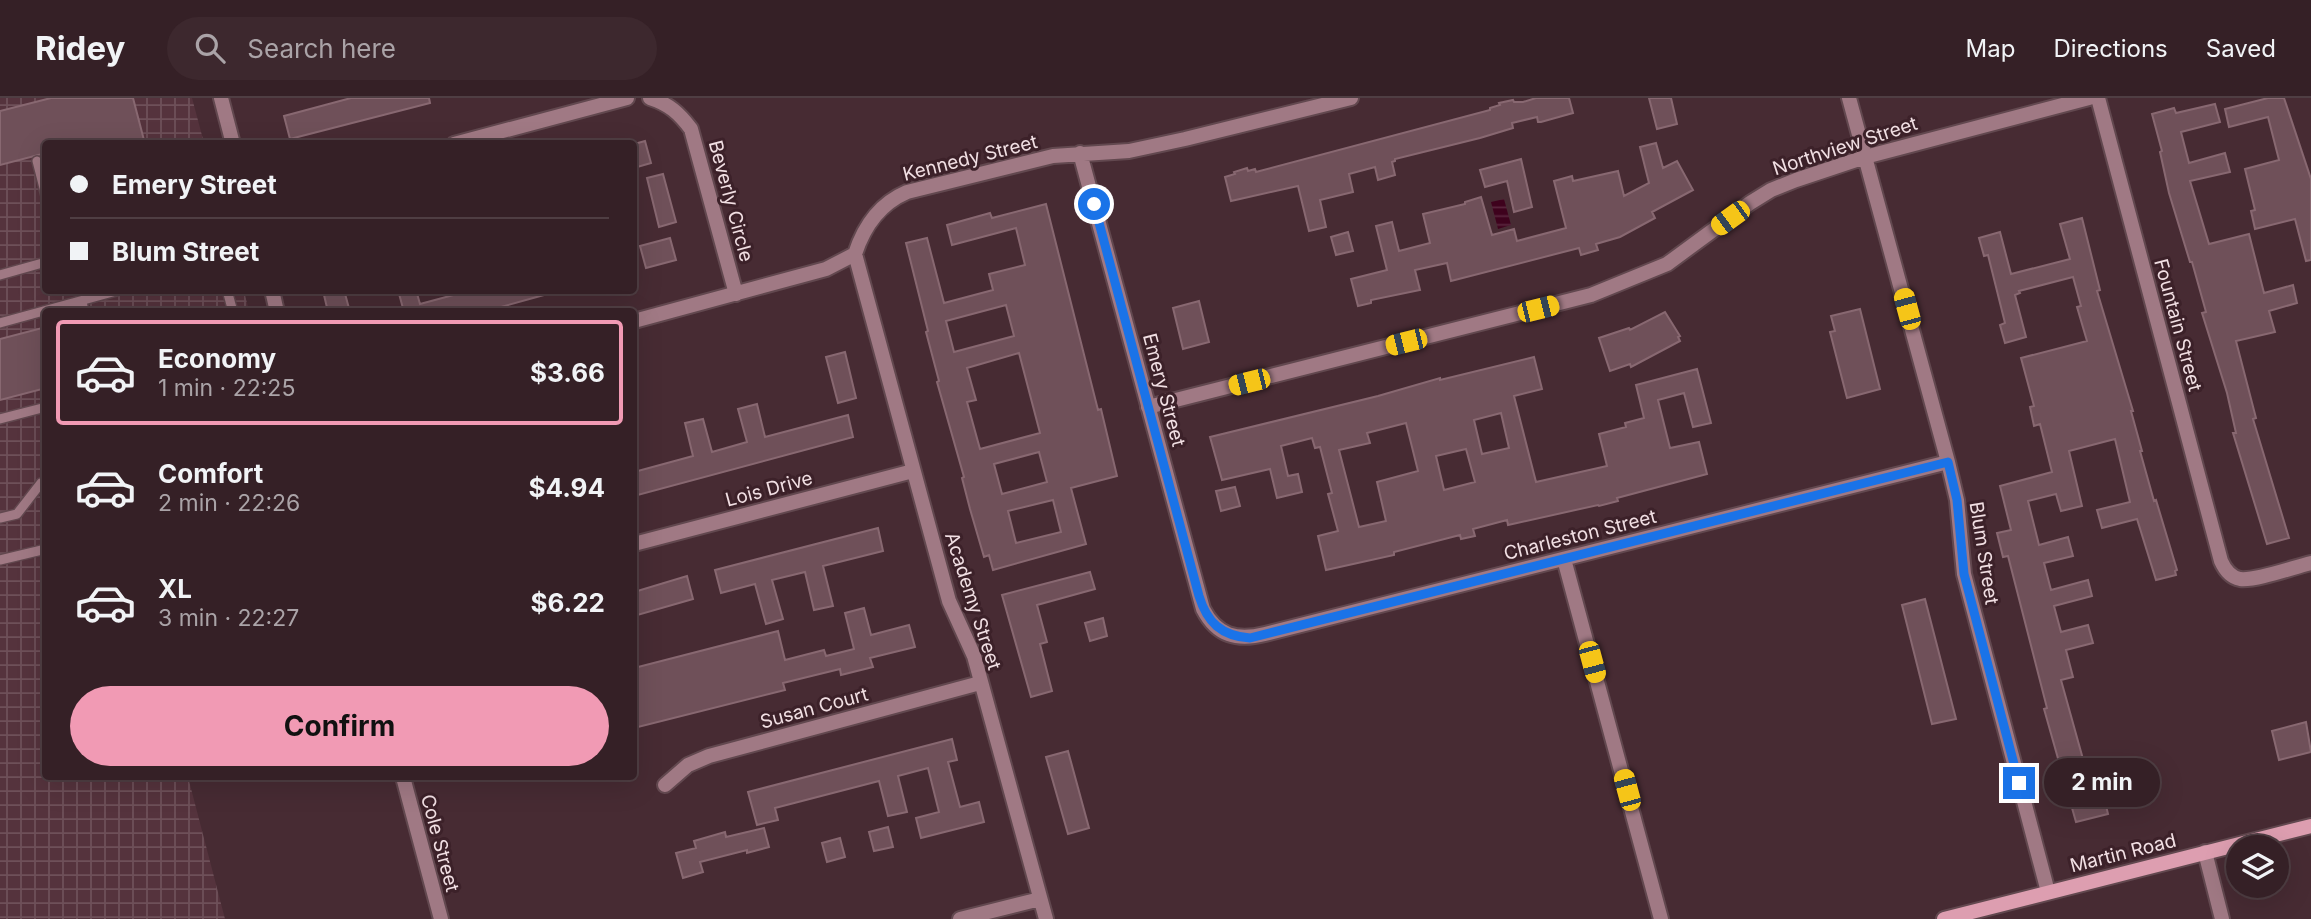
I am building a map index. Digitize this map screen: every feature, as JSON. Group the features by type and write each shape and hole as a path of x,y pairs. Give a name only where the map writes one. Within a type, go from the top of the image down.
{"street":[{"path":"221,98 232,140"},
{"path":"469,140 627,98"},
{"name":"Beverly Circle","path":"650,98 667,104 691,129 736,294"},
{"name":"Kennedy Street","path":"855,254 860,240 879,209 897,196 1020,164 1080,153 1129,151 1351,98"},
{"name":"Blum Street","path":"1849,98 1948,462 1957,500 1964,574 2048,892"},
{"name":"Northview Street","path":"1148,407 1591,295 1667,264 1771,190 1865,156 2089,98"},
{"name":"Fountain Street","path":"2098,98 2225,570 2239,579 2311,563"},
{"name":"Emery Street","path":"1080,153 1203,609 1209,620 1221,631"},
{"path":"637,320 826,269 855,254"},
{"name":"Academy Street","path":"855,254 949,601 974,656 1046,919"},
{"name":"Charleston Street","path":"1221,631 1235,637 1250,638 1948,462"},
{"name":"Lois Drive","path":"637,543 913,471"},
{"path":"1564,559 1661,919"},
{"name":"Susan Court","path":"665,785 688,765 709,756 980,683"},
{"name":"Cole Street","path":"404,780 441,919"},
{"name":"Martin Road","path":"1944,919 2311,826"},
{"path":"2205,852 2222,919"},
{"path":"960,919 1040,899"}],"lane":[{"path":"37,161 42,180"},
{"path":"0,275 42,263"},
{"path":"56,308 106,294"},
{"path":"82,301 84,308"},
{"path":"0,323 42,312"},
{"path":"0,419 42,408"},
{"path":"0,518 17,513 42,483"},
{"path":"0,560 42,550"}],"shaded area":[{"path":"0,98 192,98 203,140 42,140 42,294 245,294 248,308 42,308 42,780 189,780 225,919 0,919"},
{"path":"1504,199 1511,225 1498,229 1491,202"}],"building":[{"path":"51,98 133,98 144,140 42,140 42,154 0,165 0,111"},
{"path":"351,98 429,98 430,103 290,139 284,116"},
{"path":"1536,98 1569,98 1573,113 1541,122 1538,122 1537,117 1512,123 1513,128 1395,159 1392,162 1395,175 1378,180 1375,167 1349,174 1353,192 1320,200 1326,227 1309,231 1298,186 1231,201 1225,177 1235,174 1234,172 1247,168 1248,171 1255,169 1256,172 1490,110 1500,105 1499,103 1513,100 1523,102"},
{"path":"1649,98 1671,98 1677,124 1657,129"},
{"path":"2268,98 2284,98 2311,179 2311,260 2306,261 2295,219 2255,229 2251,211 2255,210 2245,169 2279,160 2268,117 2229,127 2225,109"},
{"path":"2215,104 2220,122 2181,132 2189,163 2225,153 2230,172 2190,181 2209,244 2249,234 2264,293 2293,285 2297,303 2269,311 2275,332 2236,341 2256,418 2253,419 2289,538 2267,544 2233,433 2236,433 2227,393 2202,313 2206,312 2192,262 2169,193 2152,114 2174,108 2176,113"},
{"path":"645,141 651,163 637,167 637,143"},
{"path":"1656,143 1663,168 1677,161 1693,190 1652,212 1655,218 1620,237 1596,244 1598,250 1581,255 1579,248 1451,281 1447,263 1415,270 1420,290 1371,300 1371,303 1358,306 1351,279 1387,270 1376,226 1392,222 1399,251 1430,243 1423,214 1465,204 1481,197 1492,235 1514,229 1517,241 1566,228 1554,181 1572,176 1573,181 1618,171 1624,196 1649,183 1640,147"},
{"path":"1521,159 1532,207 1514,212 1507,181 1485,187 1480,170"},
{"path":"663,174 676,222 659,227 647,178"},
{"path":"1046,204 1117,476 1071,488 1086,544 993,570 989,555 984,557 970,509 962,478 964,477 937,382 939,381 926,332 928,331 906,243 927,238 944,303 993,290 989,274 1025,265 1016,228 952,245 947,225 990,213 992,218","holes":["1006,305 1014,336 954,352 946,321","1019,353 1040,433 980,449 967,402 976,400 967,368","1039,452 1047,482 1002,494 994,464","1053,500 1061,532 1016,543 1008,511"]},
{"path":"2082,218 2100,290 2097,291 2133,411 2140,451 2177,570 2176,575 2156,580 2137,519 2102,528 2097,510 2130,502 2115,439 2069,451 2082,506 2061,511 2056,494 2028,501 2039,545 2068,537 2073,556 2044,563 2051,590 2088,580 2092,596 2054,606 2061,632 2088,625 2093,643 2066,650 2073,677 2061,680 2093,795 2103,793 2108,814 2076,822 2044,709 2047,708 2008,556 2003,557 1997,533 2011,530 2000,486 2052,472 2040,424 2034,426 2030,407 2034,406 2021,358 2087,341 2077,307 2081,306 2073,277 2019,291 2020,293 2015,295 2026,337 2005,343 2000,325 2005,323 1988,255 1984,256 1979,238 2000,232 2011,274 2070,259 2060,224"},
{"path":"1348,232 1353,251 1336,255 1331,237"},
{"path":"670,238 676,260 646,268 640,246"},
{"path":"345,294 349,308 327,308 324,295"},
{"path":"399,294 417,294 420,304 457,294 544,295 497,308 403,308"},
{"path":"1199,301 1209,342 1183,349 1173,308"},
{"path":"1860,309 1880,389 1847,398 1830,332 1835,331 1831,316"},
{"path":"1665,312 1680,336 1680,341 1631,367 1630,364 1610,371 1599,338 1629,328 1630,330"},
{"path":"42,328 42,389 0,400 0,339"},
{"path":"845,352 856,398 838,403 826,357"},
{"path":"1534,357 1542,389 1514,396 1536,482 1607,466 1599,434 1626,427 1625,423 1644,418 1636,385 1697,369 1711,423 1693,427 1684,393 1658,400 1670,448 1699,442 1707,474 1617,498 1618,501 1599,506 1508,525 1507,520 1473,529 1475,536 1461,539 1460,535 1394,552 1394,555 1326,570 1318,536 1338,531 1320,447 1315,448 1312,438 1281,446 1288,476 1298,474 1302,492 1277,498 1270,469 1222,480 1210,437","holes":["1501,413 1509,448 1482,454 1474,420","1406,423 1418,471 1377,482 1386,521 1359,527 1339,450 1370,443 1367,433","1466,449 1475,482 1444,490 1436,456"]},
{"path":"757,404 765,437 848,415 853,437 637,495 637,471 693,456 685,423 703,419 712,452 747,442 738,409"},
{"path":"1235,487 1240,506 1221,511 1216,491"},
{"path":"878,528 883,551 823,566 833,606 814,610 805,572 772,580 783,619 766,624 755,584 721,593 715,570"},
{"path":"1090,572 1095,589 1037,605 1047,642 1040,644 1052,691 1031,697 1002,595"},
{"path":"687,576 693,599 637,615 637,591"},
{"path":"1925,599 1956,719 1932,724 1902,605"},
{"path":"864,608 871,635 909,625 915,647 870,658 873,667 841,675 840,669 783,683 785,690 637,727 637,667 778,631 785,660 824,650 826,656 854,649 845,613"},
{"path":"1103,618 1107,636 1090,641 1085,623"},
{"path":"2306,722 2311,752 2279,760 2272,731"},
{"path":"952,739 957,760 948,762 960,807 979,802 984,822 921,838 916,818 939,812 928,768 898,776 907,812 888,816 879,781 775,808 778,820 757,825 748,792"},
{"path":"1068,751 1089,828 1068,834 1046,757"},
{"path":"888,827 893,847 874,851 869,832"},
{"path":"764,828 769,847 700,862 703,872 683,878 676,853 696,848 694,841 725,832 726,837"},
{"path":"840,838 845,857 827,862 822,843"}],"route":[{"path":"1094,204 1199,596 1209,620 1221,631 1235,637 1250,638 1948,462 1957,500 1964,574 2019,783"}]}
